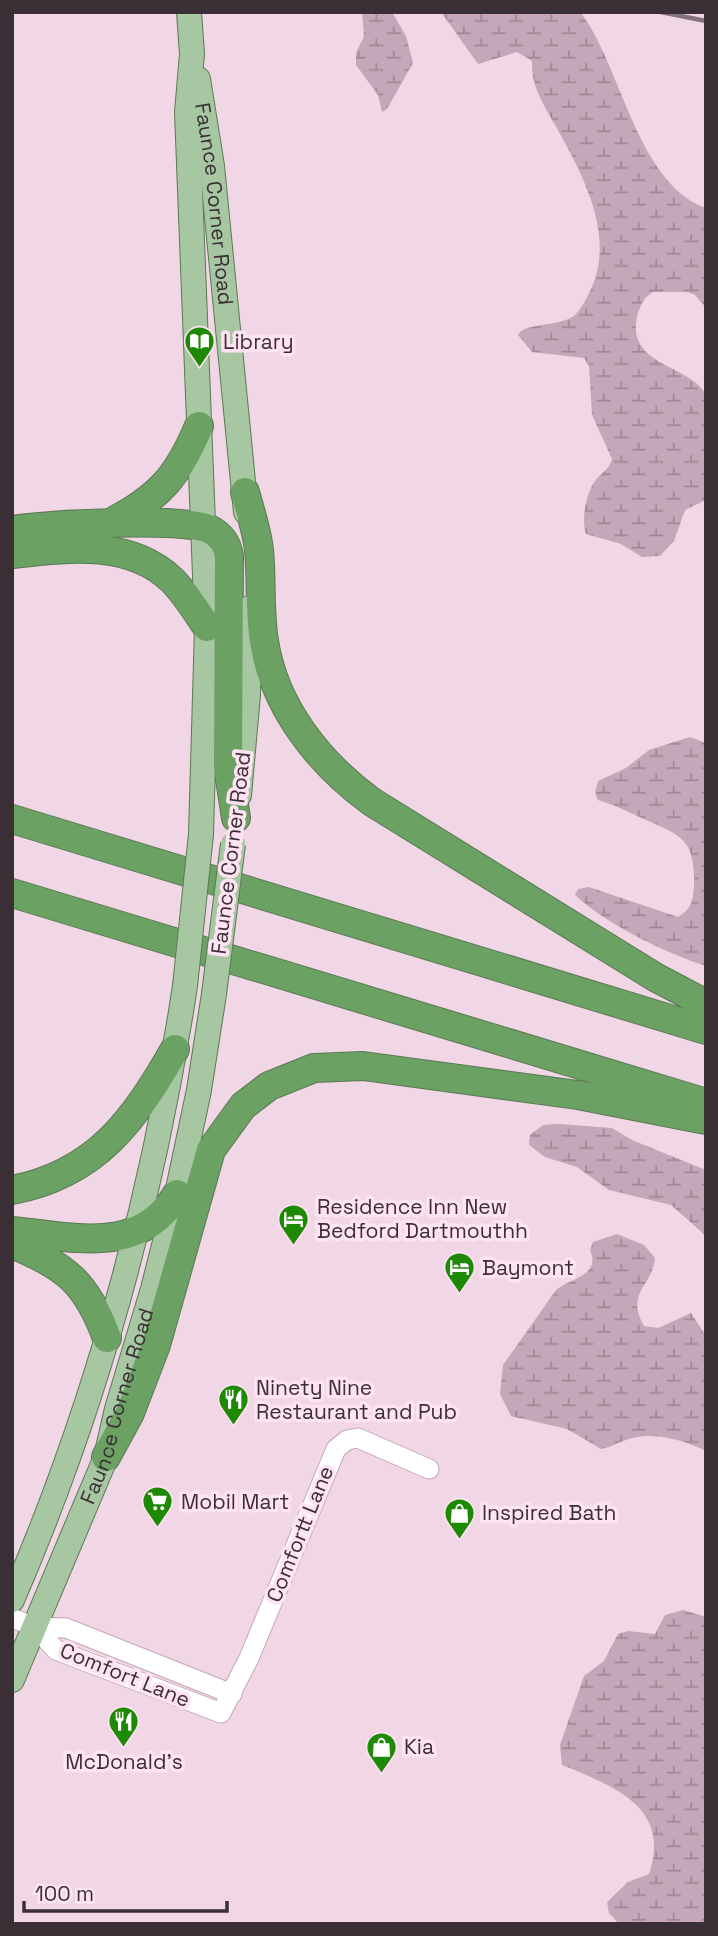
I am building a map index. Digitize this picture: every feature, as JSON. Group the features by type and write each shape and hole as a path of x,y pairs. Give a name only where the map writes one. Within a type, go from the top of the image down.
{"highway":[{"path":"108,524 145,503 165,486 181,466 199,426"},
{"path":"245,492 259,547 267,657 285,703 319,756 372,802 655,977 706,1004"},
{"path":"12,530 108,524 182,524 205,528 223,540 229,556 228,766 234,831"},
{"path":"12,554 103,550 140,558 176,584 207,627"},
{"path":"12,800 151,861"},
{"path":"12,819 706,1030"},
{"path":"12,893 706,1102"},
{"path":"12,913 85,930 169,940"},
{"path":"12,1190 58,1176 104,1147 139,1110 175,1049"},
{"path":"106,1457 130,1413 156,1345 211,1150 243,1106 269,1086 314,1068 363,1066 578,1095 706,1120"},
{"path":"12,1231 116,1237 136,1233 162,1216 177,1194"},
{"path":"12,1244 55,1266 84,1289 107,1338"}],"main road":[{"name":"Faunce Corner Road","path":"12,1679 24,1623 106,1457 117,1409 153,1289 199,1090 234,831 250,644 245,492 220,243 204,110 192,54 189,12"},
{"name":"Faunce Corner Road","path":"12,1600 65,1471 107,1338 136,1233 175,1049 185,986 201,834 207,627 187,111 192,54"},
{"path":"193,249 220,243"}],"street":[{"name":"Comfortt Lane","path":"221,1713 232,1694 333,1454 341,1443 352,1438 365,1439 429,1469"},
{"name":"Comfort Lane","path":"24,1623 66,1628 232,1694"},
{"name":"Comfort Lane","path":"24,1623 56,1650 221,1713"}],"green space":[{"path":"362,12 392,12 406,36 413,63 387,109 382,112 378,95 356,65 356,53 364,36"},
{"path":"441,12 580,12 594,34 646,148 663,174 682,194 706,208 706,308 695,295 688,292 653,292 645,299 638,313 636,331 640,344 649,355 687,377 706,395 706,500 685,510 674,541 660,556 642,557 621,544 586,534 584,514 589,492 612,459 592,415 589,366 584,358 532,352 518,335 528,328 570,318 578,312 589,293 597,270 600,249 593,205 585,184 539,94 533,78 532,61 517,52 478,64"},
{"path":"690,737 706,743 706,966 673,954 637,936 575,895 578,889 589,887 678,917 689,907 693,895 694,870 689,848 684,841 668,830 598,800 595,793 598,781 626,768 649,750"},
{"path":"543,1125 612,1128 632,1140 706,1170 706,1236 671,1205 609,1190 577,1167 545,1157 529,1145 530,1135"},
{"path":"617,1234 644,1245 655,1258 653,1268 638,1297 637,1305 644,1326 658,1328 691,1313 706,1336 706,1451 680,1441 652,1436 629,1439 601,1449 567,1429 511,1416 500,1394 503,1365 556,1290 588,1271 592,1265 590,1250 593,1242"},
{"path":"683,1610 706,1617 706,1924 619,1924 609,1913 607,1902 628,1882 649,1874 654,1851 652,1832 645,1816 633,1802 600,1781 562,1765 560,1745 584,1676 604,1661 618,1634 628,1631 655,1634 665,1615"}],"railway":[{"path":"661,12 706,21"}],"place":[{"name":"Library","path":"200,369"},
{"name":"Residence Inn New Bedford Dartmouthh","path":"294,1246"},
{"name":"Baymont","path":"459,1295"},
{"name":"Ninety Nine Restaurant and Pub","path":"233,1427"},
{"name":"Mobil Mart","path":"158,1529"},
{"name":"Inspired Bath","path":"459,1540"},
{"name":"McDonald's","path":"124,1749"},
{"name":"Kia","path":"381,1774"}]}
